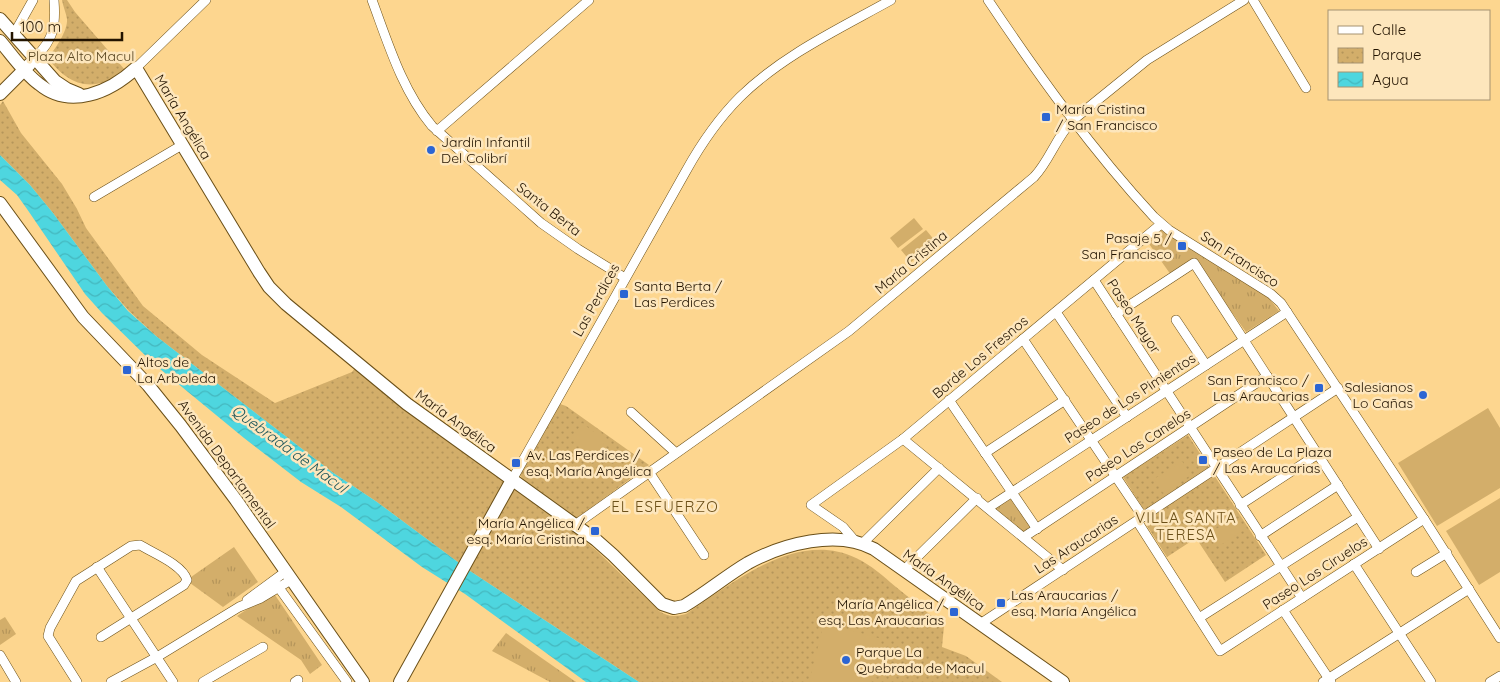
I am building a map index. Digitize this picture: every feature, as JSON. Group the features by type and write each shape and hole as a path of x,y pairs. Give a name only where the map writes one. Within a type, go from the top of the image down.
{"street":[{"path":"14,34 33,0"},
{"path":"0,94 48,43 55,22 54,0"},
{"path":"0,41 40,86 51,92 69,97 87,95 102,91 116,84 136,68 206,0"},
{"name":"Santa Berta","path":"372,0 399,72 423,114 436,131 547,228 626,278"},
{"path":"436,131 589,0"},
{"name":"Las Perdices","path":"400,682 694,156 714,128 731,106 758,81 790,57 891,0"},
{"name":"San Francisco","path":"988,0 1073,120 1137,198 1161,224 1271,294 1281,303 1447,554 1500,638"},
{"name":"María Cristina","path":"575,525 849,331 1029,182 1044,166 1064,131 1073,120 1147,60 1244,0"},
{"path":"1253,0 1306,88"},
{"path":"0,19 61,86 73,92 87,95"},
{"name":"María Angélica","path":"136,68 259,272 277,296 407,404 605,547 659,602 674,608 684,606 738,569 771,553 811,542 831,540 859,542"},
{"path":"94,197 182,146"},
{"name":"Avenida Departamental","path":"0,203 83,317 137,373 176,418 236,500 363,682"},
{"name":"Borde Los Fresnos","path":"811,505 903,439 1161,224"},
{"path":"1116,314 1194,263 1379,548"},
{"name":"Paseo Mayor","path":"1094,280 1302,598"},
{"path":"1056,312 1127,417"},
{"name":"Paseo de Los Pimientos","path":"988,508 1287,312"},
{"path":"1176,320 1206,365"},
{"path":"1023,339 1116,477 1199,618 1358,516"},
{"name":"Paseo Los Canelos","path":"1024,537 1267,376"},
{"name":"Las Araucarias","path":"980,624 1338,388"},
{"path":"949,400 1037,529"},
{"path":"985,453 1064,400"},
{"path":"631,412 676,453"},
{"path":"903,439 1063,570"},
{"path":"1240,505 1318,454"},
{"path":"859,542 939,468"},
{"path":"649,472 704,555"},
{"path":"1260,536 1338,485"},
{"path":"904,570 977,498"},
{"name":"María Angélica","path":"811,505 843,527 859,542 874,549 1062,682"},
{"name":"Paseo Los Ciruelos","path":"1199,618 1220,651 1424,519"},
{"path":"77,682 48,636 50,628 76,581 131,546 140,545 178,568 184,574 187,580 184,585 101,637"},
{"path":"1416,572 1447,554"},
{"path":"1354,564 1431,682"},
{"path":"97,567 173,682"},
{"path":"111,682 157,657 288,576"},
{"path":"276,584 347,682"},
{"path":"1284,610 1327,681 1469,589"},
{"path":"203,682 263,647"},
{"path":"0,655 16,682"},
{"path":"1490,682 1500,676"}],"green space":[{"name":"Plaza Alto Macul","path":"62,0 67,0 125,70 108,81 88,84 72,80 53,65 48,58 61,40 67,24"},
{"name":"Parque La Quebrada de Macul","path":"3,101 21,133 62,184 86,228 143,306 202,355 275,403 352,372 355,368 517,487 596,550 659,611 669,615 686,614 745,575 788,555 811,550 833,551 856,558 877,571 944,626 942,647 966,656 1002,682 639,682 470,571 377,502 332,472 156,336 129,311 107,286 53,213 30,185 0,155 0,105"},
{"path":"914,218 923,229 898,248 890,238"},
{"path":"1161,229 1269,298 1279,311 1246,332 1194,260 1171,275 1147,241"},
{"path":"926,230 936,242 911,262 901,250"},
{"path":"560,404 566,406 649,465 577,518 572,518 524,481 520,475"},
{"path":"1488,408 1500,428 1500,488 1437,526 1398,463"},
{"path":"582,423 606,441 595,456 571,439"},
{"path":"1188,435 1266,555 1225,582 1196,538 1167,557 1147,526 1152,522 1123,477"},
{"path":"1182,461 1191,475 1163,493 1154,479"},
{"path":"1012,496 1034,528 1025,534 994,509"},
{"path":"1500,498 1500,572 1479,585 1446,531"},
{"path":"1235,517 1244,530 1219,546 1210,533"},
{"path":"234,547 258,582 223,607 190,583 191,577"},
{"path":"273,592 322,665 310,674 301,660 237,616"},
{"path":"5,617 16,634 0,645 0,620"},
{"name":"Parque La Quebrada de Macul","path":"824,623 882,639 871,682 809,682"},
{"path":"506,633 576,682 550,682 492,651"}],"water":[{"name":"Quebrada de Macul","path":"0,155 30,185 53,213 128,311 156,336 332,472 377,502 470,571 639,682 586,682 465,594 422,567 341,507 301,482 154,364 85,294 17,195 0,180"}],"place":[{"name":"María Cristina / San Francisco","path":"1046,117"},
{"name":"Jardín Infantil Del Colibrí","path":"431,150"},
{"name":"Pasaje 5 / San Francisco","path":"1182,246"},
{"name":"Santa Berta / Las Perdices","path":"624,294"},
{"name":"Altos de La Arboleda","path":"127,370"},
{"name":"San Francisco / Las Araucarias","path":"1319,388"},
{"name":"Salesianos Lo Cañas","path":"1423,395"},
{"name":"Paseo de La Plaza / Las Araucarias","path":"1203,460"},
{"name":"Av. Las Perdices / esq. María Angélica","path":"516,463"},
{"name":"María Angélica / esq. María Cristina","path":"595,531"},
{"name":"Las Araucarias / esq. María Angélica","path":"1001,603"},
{"name":"María Angélica / esq. Las Araucarias","path":"954,612"},
{"name":"Parque La Quebrada de Macul","path":"846,660"}],"district":[{"name":"EL ESFUERZO","path":"665,507"},
{"name":"VILLA SANTA TERESA","path":"1186,526"}]}
